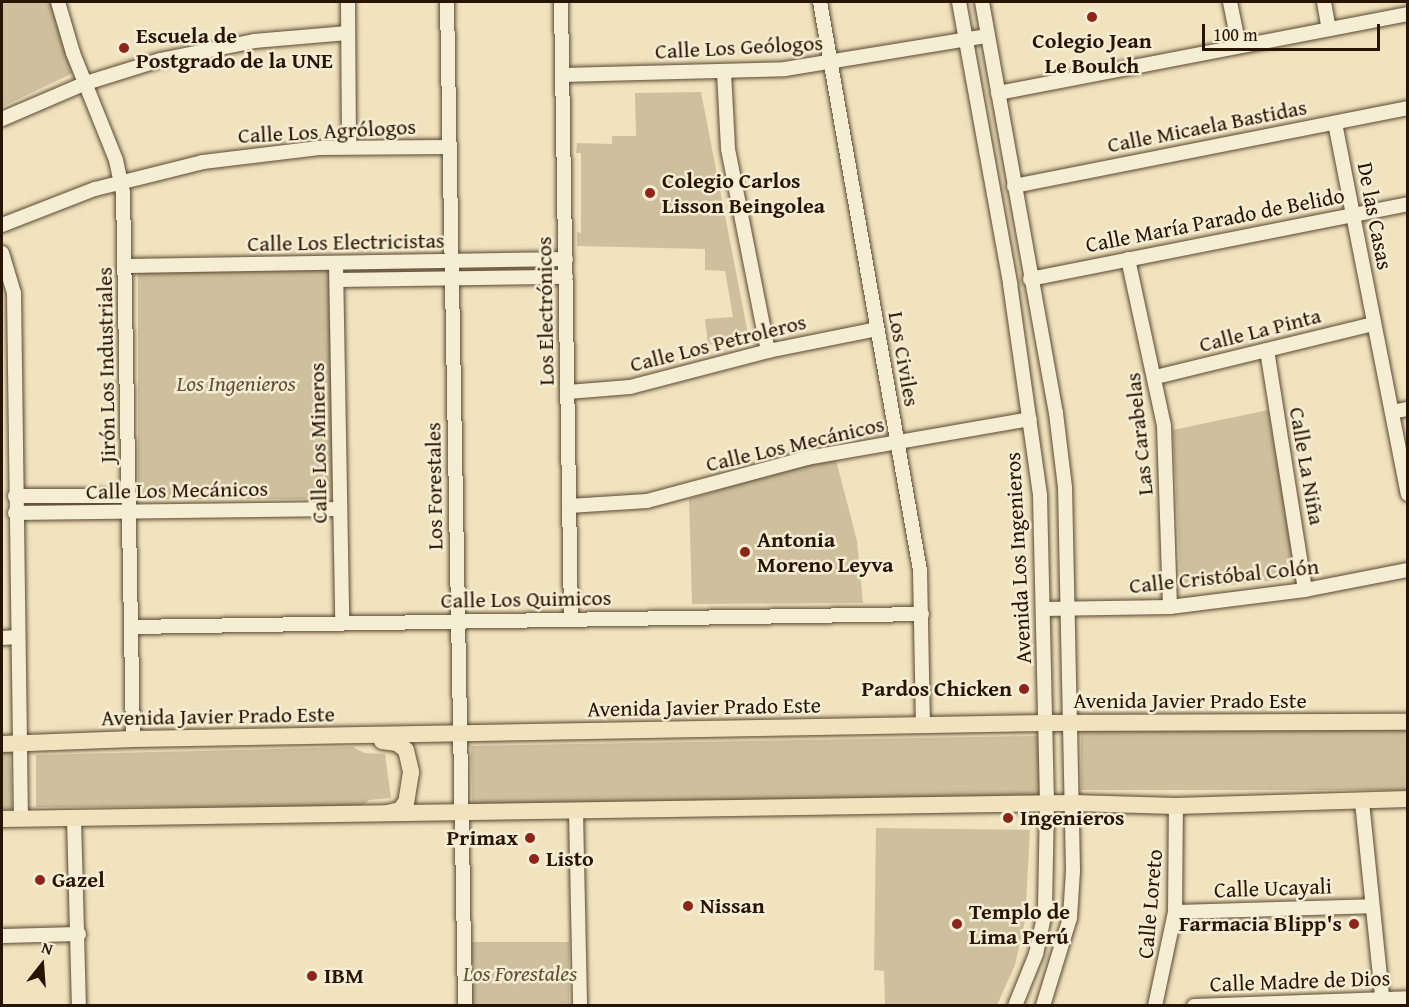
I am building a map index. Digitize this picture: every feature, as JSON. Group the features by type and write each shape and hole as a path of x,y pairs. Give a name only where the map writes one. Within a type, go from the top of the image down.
{"main road":[{"name":"Avenida Javier Prado Este","path":"2,744 133,739 358,737 1046,723 1407,722"},
{"path":"358,737 397,743 410,760 406,802 400,810 375,816"},
{"path":"2,819 375,816 1047,803 1176,806 1407,799"}],"street":[{"name":"Jirón Los Industriales","path":"58,2 121,181 126,266 133,739"},
{"path":"348,2 349,147"},
{"name":"Los Forestales","path":"447,2 465,1005"},
{"name":"Los Electrónicos","path":"561,2 571,619"},
{"name":"Los Civiles","path":"820,2 920,570 923,726"},
{"name":"Avenida Los Ingenieros","path":"959,2 1040,480 1047,803 1044,912 1036,954 1016,1005"},
{"name":"Avenida Los Ingenieros","path":"982,2 1062,452 1072,724 1073,803 1070,918 1043,1005"},
{"path":"1230,2 1239,46"},
{"path":"1324,2 1329,29"},
{"path":"998,93 1407,14"},
{"path":"2,119 86,83 204,50 348,33"},
{"name":"Calle Los Geólogos","path":"563,75 724,72 831,63 987,36"},
{"path":"724,72 728,149 768,351"},
{"name":"Calle Micaela Bastidas","path":"1014,186 1407,108"},
{"name":"De las Casas","path":"1335,123 1407,494"},
{"name":"Calle Los Agrólogos","path":"2,225 121,181 230,157 349,147 449,147"},
{"name":"Calle María Parado de Belido","path":"1030,279 1407,204"},
{"path":"2,253 13,280 7,346 15,496 21,819"},
{"name":"Calle Los Electricistas","path":"126,266 566,259"},
{"name":"Las Carabelas","path":"1128,259 1156,377 1164,426 1170,607"},
{"name":"Calle Los Mineros","path":"336,263 342,623"},
{"name":"Calle Los Electricistas","path":"337,280 566,277"},
{"name":"Calle La Pinta","path":"1156,377 1374,324"},
{"name":"Calle Los Petroleros","path":"568,392 630,387 768,351 878,328"},
{"name":"Calle La Niña","path":"1266,350 1305,590"},
{"path":"1392,412 1407,409"},
{"name":"Calle Los Mecánicos","path":"569,506 646,501 791,462 1030,418"},
{"name":"Calle Los Mecánicos","path":"15,496 129,496"},
{"name":"Calle Los Mecánicos","path":"15,513 340,509"},
{"name":"Calle Cristóbal Colón","path":"1044,609 1170,607 1305,590 1407,570"},
{"name":"Calle Los Quimicos","path":"132,627 922,614"},
{"path":"2,638 17,637"},
{"path":"1362,802 1383,1003"},
{"name":"Calle Loreto","path":"1155,1005 1175,912 1176,806"},
{"path":"576,812 580,1005"},
{"path":"74,818 79,934 79,1005"},
{"name":"Calle Ucayali","path":"1175,912 1372,906"},
{"path":"2,936 79,934"},
{"name":"Calle Madre de Dios","path":"1194,1005 1383,1003 1407,998"}],"green space":[{"path":"2,2 53,2 73,73 2,107"},
{"path":"701,92 749,339 708,345 705,319 733,317 725,271 705,270 705,249 577,246 577,232 581,233 581,153 576,153 577,143 612,144 612,136 636,136 635,93"},
{"name":"Los Ingenieros","path":"138,268 332,268 332,499 138,499"},
{"path":"1268,410 1297,578 1181,590 1173,430"},
{"path":"836,460 857,541 863,603 692,604 689,499 785,470"},
{"path":"1081,728 1407,728 1407,790 1081,790"},
{"path":"1039,736 1040,795 472,805 471,746"},
{"path":"353,747 364,753 385,754 391,798 369,800 359,808 36,807 36,755"},
{"path":"2,749 10,750 12,809 2,810"},
{"path":"876,828 1030,830 1025,921 1015,965 997,1005 885,1005 884,971 874,970"},
{"name":"Los Forestales","path":"472,942 569,942 569,1005 472,1005"}],"place":[{"name":"Colegio Jean Le Boulch","path":"1092,17"},
{"name":"Escuela de Postgrado de la UNE","path":"124,48"},
{"name":"Colegio Carlos Lisson Beingolea","path":"650,193"},
{"name":"Antonia Moreno Leyva","path":"745,552"},
{"name":"Pardos Chicken","path":"1024,689"},
{"name":"Ingenieros","path":"1008,818"},
{"name":"Primax","path":"530,838"},
{"name":"Listo","path":"534,859"},
{"name":"Gazel","path":"40,880"},
{"name":"Nissan","path":"688,906"},
{"name":"Templo de Lima Perú","path":"957,924"},
{"name":"Farmacia Blipp's","path":"1354,924"},
{"name":"IBM","path":"312,976"}]}
